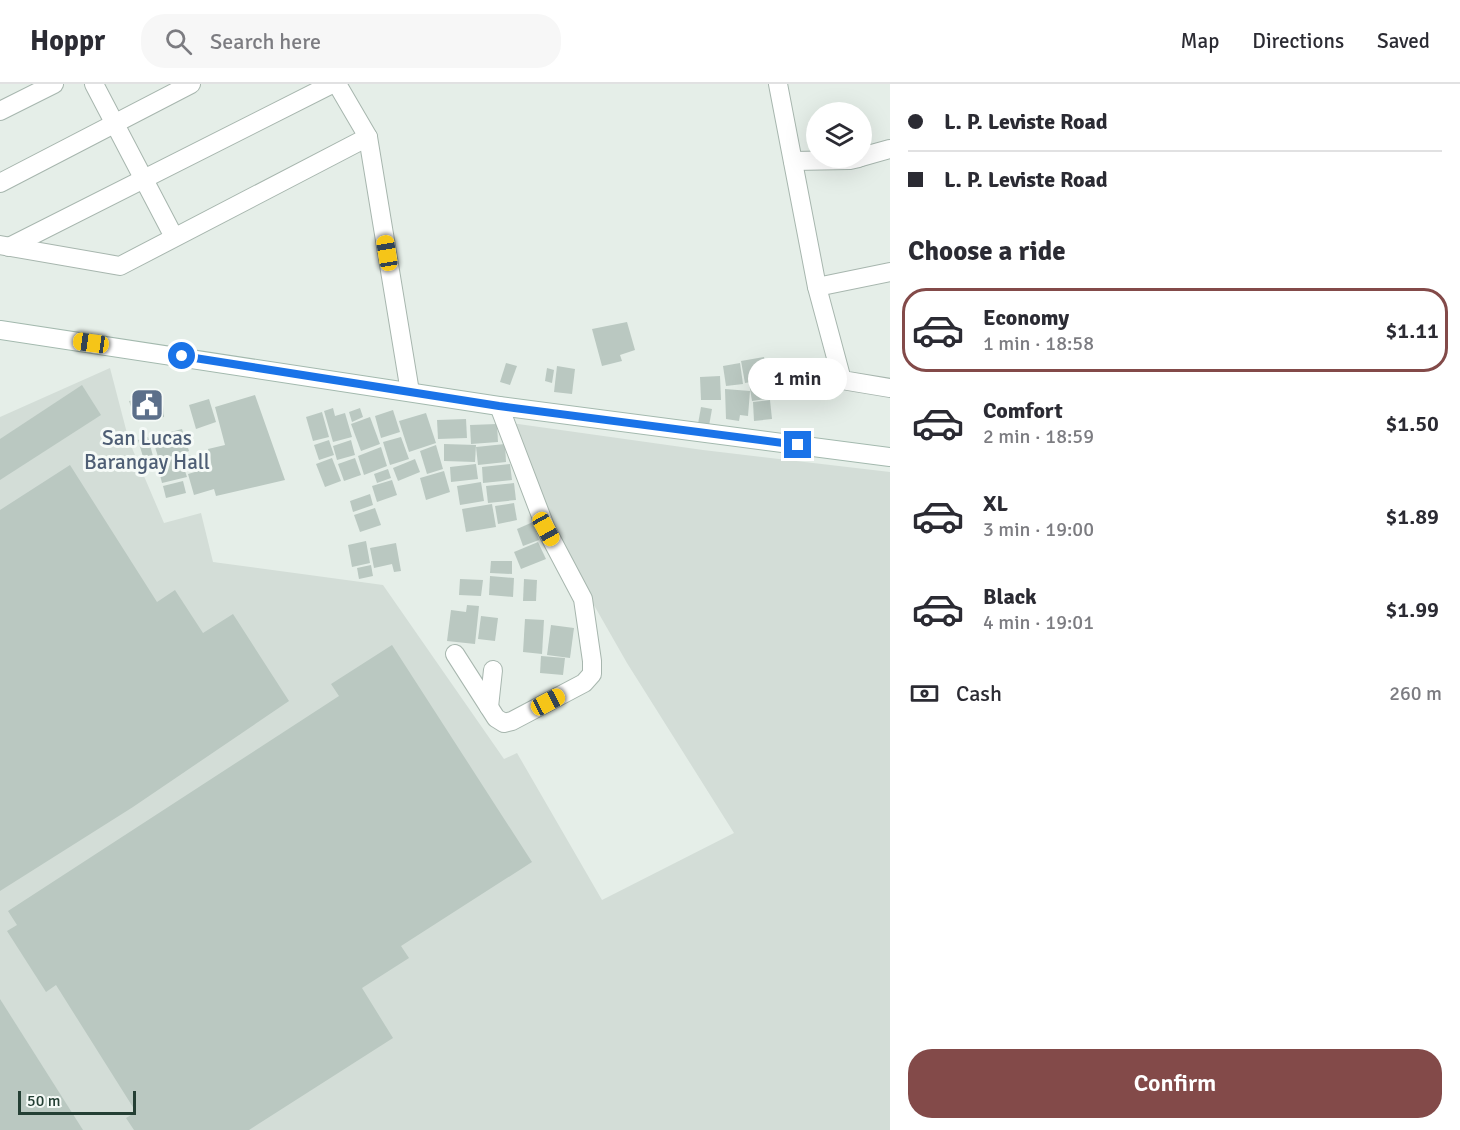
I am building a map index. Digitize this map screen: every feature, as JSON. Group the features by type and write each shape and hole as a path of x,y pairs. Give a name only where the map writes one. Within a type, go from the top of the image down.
{"street":[{"path":"0,111 54,84"},
{"path":"94,84 174,237"},
{"path":"0,183 191,84"},
{"path":"4,246 144,179 332,84"},
{"path":"337,84 368,137 410,392"},
{"path":"778,84 817,287 842,380 890,388"},
{"path":"4,246 120,266 368,137"},
{"path":"872,154 890,149"},
{"path":"792,161 806,161"},
{"path":"817,287 890,273"},
{"path":"0,330 499,406 890,457"},
{"path":"455,654 489,707 504,723 512,721 588,680 592,674 583,599 546,529 499,406"},
{"path":"489,707 493,670"}],"shaded area":[{"path":"110,368 129,441 164,523 201,513 213,562 383,585 504,759 517,753 602,900 734,833 627,663 550,528 511,423 703,450 890,472 890,1130 0,1130 0,417"}],"building":[{"path":"627,322 635,350 620,355 622,361 602,366 592,329"},
{"path":"764,357 768,379 745,383 741,361"},
{"path":"506,363 517,366 510,385 500,382"},
{"path":"740,363 743,384 726,386 723,366"},
{"path":"557,366 575,369 572,394 554,392"},
{"path":"547,368 554,370 552,383 545,381"},
{"path":"720,376 721,400 701,400 700,377"},
{"path":"770,381 772,398 752,401 749,383"},
{"path":"82,385 101,415 0,480 0,439"},
{"path":"725,389 750,391 748,416 740,415 739,421 726,419"},
{"name":"San Lucas Barangay Hall","path":"162,392 164,417 136,421 129,401 147,398 147,394"},
{"path":"255,395 285,480 216,496 214,489 194,495 188,474 212,467 208,449 225,445 215,407"},
{"path":"209,399 216,422 196,429 189,405"},
{"path":"770,400 772,419 754,421 753,402"},
{"path":"701,407 712,409 709,426 698,424"},
{"path":"333,408 335,416 345,413 352,437 333,442 324,411"},
{"path":"360,408 363,417 352,422 349,412"},
{"path":"393,410 400,432 381,438 375,416"},
{"path":"322,412 329,437 313,441 306,417"},
{"path":"426,413 436,443 409,452 399,421"},
{"path":"370,417 380,444 361,451 351,424"},
{"path":"466,419 467,438 438,439 437,420"},
{"path":"497,424 498,442 471,444 470,425"},
{"path":"182,429 189,451 159,460 152,437"},
{"path":"148,437 155,464 146,467 138,440"},
{"path":"401,437 409,459 390,465 383,442"},
{"path":"329,440 334,455 319,460 314,445"},
{"path":"351,440 355,455 337,460 333,446"},
{"path":"444,444 476,445 475,462 444,461"},
{"path":"505,444 506,462 478,465 476,447"},
{"path":"436,445 443,469 427,474 420,451"},
{"path":"381,447 387,466 364,475 358,456"},
{"path":"191,455 195,469 185,471 187,477 162,483 157,463"},
{"path":"332,458 341,481 325,487 316,464"},
{"path":"355,458 361,475 344,481 338,464"},
{"path":"415,459 420,472 398,481 393,468"},
{"path":"476,464 478,479 451,482 450,467"},
{"path":"510,464 512,480 483,483 482,467"},
{"path":"70,465 157,602 175,590 203,633 233,614 289,701 133,807 0,891 0,510"},
{"path":"388,469 391,478 377,483 374,474"},
{"path":"444,471 450,492 426,500 420,478"},
{"path":"392,480 397,495 377,502 372,486"},
{"path":"183,481 186,493 166,498 163,486"},
{"path":"481,482 484,501 460,505 457,486"},
{"path":"514,483 516,500 488,503 486,486"},
{"path":"370,494 373,505 353,512 350,501"},
{"path":"514,503 517,520 498,524 495,506"},
{"path":"492,504 496,527 466,532 462,509"},
{"path":"375,508 381,525 360,532 354,515"},
{"path":"533,522 539,540 523,546 517,529"},
{"path":"366,541 370,563 352,567 348,545"},
{"path":"538,542 546,559 521,569 514,552"},
{"path":"396,543 401,571 394,572 392,564 374,568 370,548"},
{"path":"491,561 512,561 512,574 490,573"},
{"path":"371,565 373,576 359,579 357,568"},
{"path":"490,576 514,578 513,597 489,595"},
{"path":"460,579 483,580 481,596 459,595"},
{"path":"524,579 537,580 536,601 523,601"},
{"path":"467,605 479,606 475,644 447,641 451,610 466,612"},
{"path":"481,616 498,618 495,641 478,639"},
{"path":"525,619 544,620 542,654 523,652"},
{"path":"551,625 574,628 570,658 547,655"},
{"path":"392,645 532,862 401,946 409,958 362,988 393,1038 249,1130 134,1130 126,1118 136,1112 56,985 46,992 7,931 17,925 8,911 339,696 331,684"},
{"path":"541,656 565,658 563,675 540,673"},
{"path":"0,999 83,1130 0,1130"}],"place":[{"name":"San Lucas Barangay Hall","path":"147,405"}],"route":[{"path":"182,356 499,406 798,445"}]}
